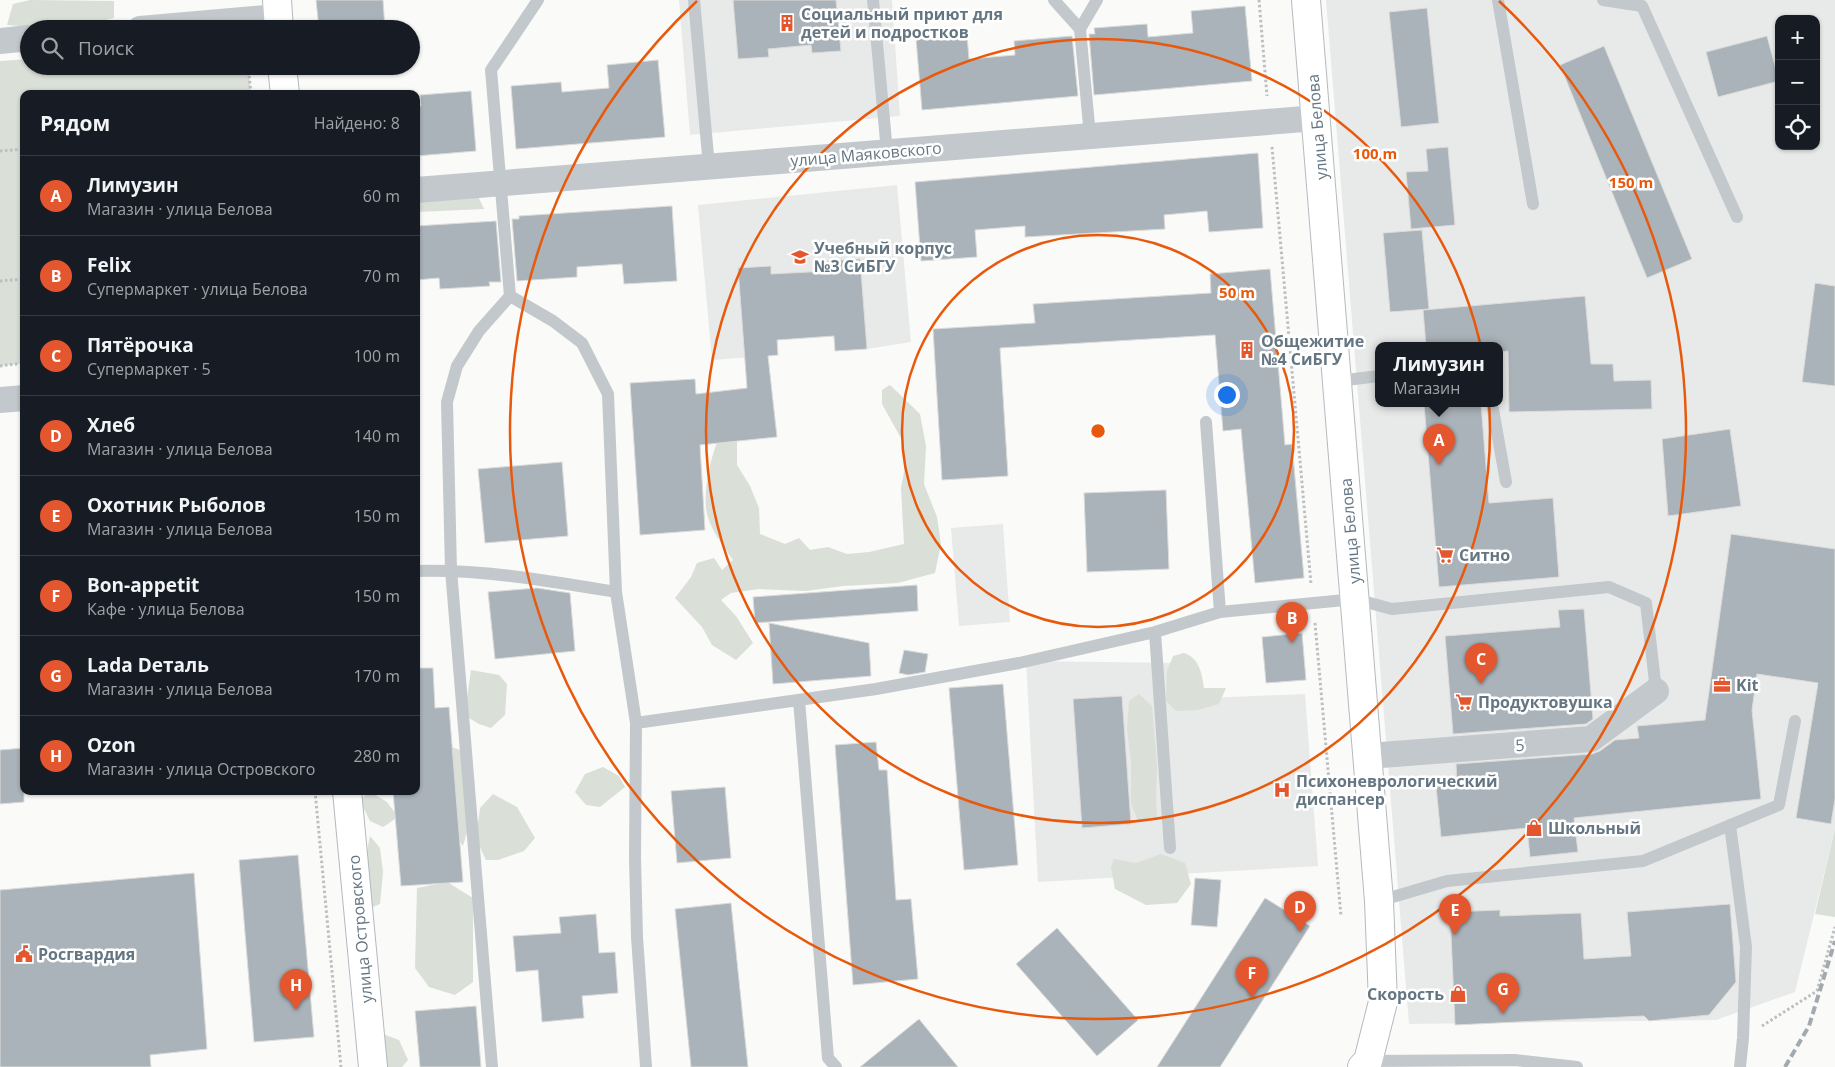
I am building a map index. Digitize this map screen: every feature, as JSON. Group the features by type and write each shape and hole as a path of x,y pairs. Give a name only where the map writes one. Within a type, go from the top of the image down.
{"main road":[{"name":"улица Белова","path":"1306,0 1379,901 1383,1002 1366,1065"},
{"path":"283,75 285,90"},
{"name":"улица Островского","path":"347,795 373,1067"}],"street":[{"path":"229,20 278,15"},
{"path":"0,41 20,39"},
{"name":"улица Маяковского","path":"420,190 1317,118"},
{"path":"0,400 20,398"},
{"name":"5","path":"1368,756 1591,739 1656,690"}],"lane":[{"path":"492,1067 451,570 447,402 458,366 480,331 510,296 491,70 538,0"},
{"path":"694,0 709,167"},
{"path":"873,0 887,152"},
{"path":"1054,0 1080,29"},
{"path":"1090,136 1080,29 1097,0"},
{"path":"1498,0 1533,204"},
{"path":"1603,0 1642,6 1737,217"},
{"path":"510,296 553,321 582,343 608,394 616,592 636,723 635,858 637,937 646,1067"},
{"path":"1338,381 1375,376"},
{"path":"1493,407 1506,482"},
{"path":"1206,422 1220,612"},
{"path":"420,571 451,570 616,592"},
{"path":"636,723 876,689 1019,663 1155,632 1220,612 1355,599 1392,608 1609,587 1646,603 1656,690"},
{"path":"1155,632 1170,848"},
{"path":"799,700 828,1058 836,1067"},
{"path":"1379,901 1447,881 1643,861 1779,805 1795,721"},
{"path":"1730,825 1746,947 1743,1038 1740,1067"},
{"path":"1366,1065 1515,1060 1577,1067"}],"path":[{"path":"1258,0 1341,916"},
{"path":"249,75 251,90"},
{"path":"0,151 20,149"},
{"path":"0,280 20,279"},
{"path":"0,366 20,364"},
{"path":"315,795 341,1067"},
{"path":"1743,1038 1817,991 1835,927"}],"shaded area":[{"path":"30,0 114,1 114,18 105,20 20,20 20,26 7,25 13,4"},
{"path":"679,0 892,0 900,116 690,135"},
{"path":"1326,0 1835,0 1835,829 1795,992 1716,1020 1409,1024"},
{"path":"20,60 20,75 249,75 251,90 20,90 20,364 0,366 0,61"},
{"path":"897,185 911,342 867,349 835,351 833,336 778,340 778,355 712,360 698,205"},
{"path":"420,190 476,192 484,209 420,212"},
{"path":"890,385 920,414 926,446 924,484 937,517 941,544 935,573 898,583 843,586 806,591 759,589 731,593 721,600 736,616 753,643 736,660 712,645 702,627 675,598 691,577 697,563 714,558 722,570 733,560 713,529 706,508 709,472 713,453 719,438 737,442 737,465 750,486 759,508 760,534 785,544 799,538 810,550 828,547 847,554 869,552 904,544 901,488 905,467 902,440 882,404 882,390"},
{"path":"1003,524 1010,622 959,626 951,528"},
{"path":"1184,653 1193,658 1199,667 1204,688 1226,688 1219,704 1198,710 1176,711 1166,701 1167,671 1173,656"},
{"path":"1026,661 1181,663 1182,699 1305,694 1318,866 1038,882"},
{"path":"471,670 499,675 507,684 505,715 491,728 469,718 467,698"},
{"path":"1139,694 1152,706 1157,765 1157,818 1138,821 1131,804 1131,762 1127,729 1129,701"},
{"path":"451,747 463,751 471,819 463,846 455,836"},
{"path":"603,767 619,776 625,787 600,807 586,805 575,792 585,774"},
{"path":"493,794 517,807 535,838 524,851 498,860 486,860 476,839 480,808"},
{"path":"365,795 376,795 387,802 398,817 383,827 370,821 360,801"},
{"path":"1835,829 1835,917 1815,914"},
{"path":"370,836 380,848 383,872 380,904 373,907 369,900 366,883 366,862"},
{"path":"1161,854 1185,863 1191,884 1177,903 1146,905 1115,889 1111,867 1114,859 1136,863"},
{"path":"447,882 473,898 473,982 455,995 429,987 415,968 417,888"},
{"path":"383,1034 399,1040 408,1060 402,1067 377,1067"}],"building":[{"path":"316,0 383,0 384,20 318,20"},
{"name":"Социальный приют для детей и подростков","path":"733,0 836,0 841,51 812,53 811,45 768,49 769,57 738,59"},
{"path":"1245,6 1252,81 1094,95 1089,34 1095,34 1094,28 1147,24 1148,37 1193,33 1191,11"},
{"path":"1427,8 1439,123 1401,127 1389,12"},
{"path":"967,35 969,59 1015,55 1014,41 1072,36 1078,96 922,110 916,39"},
{"path":"1767,36 1775,66 1775,82 1718,97 1706,52"},
{"path":"1604,46 1692,259 1647,278 1560,65"},
{"path":"658,60 665,137 516,149 511,86 561,82 562,92 609,88 607,65"},
{"path":"471,91 476,151 420,156 420,95"},
{"path":"1448,147 1455,225 1411,229 1406,172 1428,171 1426,149"},
{"path":"1258,153 1263,228 1209,232 1207,211 1164,215 1165,229 1025,237 1025,226 975,230 977,257 921,261 915,182"},
{"path":"672,206 677,281 624,284 622,264 577,267 577,277 517,281 512,219 519,219 519,216"},
{"path":"496,221 501,282 489,282 490,286 440,289 439,278 420,280 420,226"},
{"path":"1422,230 1429,309 1390,312 1383,233"},
{"path":"860,259 867,349 835,351 834,336 777,340 778,355 768,356 777,437 700,445 705,530 640,535 630,383 695,379 696,394 747,388 738,268 771,266 771,274 828,271 827,261"},
{"path":"1270,269 1285,445 1292,444 1304,578 1255,583 1241,429 1223,431 1215,335 1000,348 1008,476 942,480 933,329 1035,323 1033,304 1211,293 1210,274"},
{"path":"1815,283 1835,286 1835,386 1802,382"},
{"path":"1585,296 1591,364 1613,364 1614,381 1651,380 1652,409 1509,412 1508,351 1503,352 1503,342 1426,342 1423,310"},
{"path":"1424,407 1481,407 1489,503 1553,498 1559,577 1439,587"},
{"path":"1730,429 1741,506 1668,516 1662,439"},
{"path":"562,462 568,536 485,543 478,469"},
{"path":"1166,490 1169,569 1087,572 1084,493"},
{"path":"1731,534 1835,549 1835,799 1831,824 1796,818 1818,683 1757,674 1752,710 1761,799 1574,818 1578,852 1530,857 1527,828 1441,837 1436,786 1457,784 1456,764 1592,754 1600,751 1615,740 1639,738 1637,726 1705,720"},
{"path":"917,585 918,611 755,623 753,597"},
{"path":"537,588 570,593 575,651 495,659 488,592"},
{"path":"1584,609 1593,719 1586,724 1453,734 1445,636 1560,627 1558,610"},
{"path":"769,623 869,643 871,676 773,684"},
{"path":"1302,633 1306,680 1266,683 1262,637"},
{"path":"904,650 928,654 925,672 908,675 899,673"},
{"path":"420,668 433,668 435,708 449,707 463,882 401,886 393,795 420,795"},
{"path":"1003,684 1018,865 964,870 949,688"},
{"path":"1122,696 1131,824 1082,828 1073,699"},
{"path":"876,742 879,770 887,770 896,900 911,899 918,979 853,985 835,745"},
{"path":"20,748 20,795 24,795 24,802 0,804 0,750"},
{"path":"725,787 731,858 677,863 671,791"},
{"path":"298,855 314,1037 254,1042 239,860"},
{"path":"194,873 207,1049 150,1055 151,1067 0,1067 0,890"},
{"path":"1195,878 1221,880 1217,927 1191,925"},
{"path":"1265,898 1310,926 1220,1067 1157,1067"},
{"path":"731,903 748,1067 691,1067 675,909"},
{"path":"1730,904 1736,982 1709,1015 1649,1021 1644,1016 1455,1025 1450,912 1500,910 1500,916 1581,913 1584,959 1631,956 1627,912"},
{"path":"596,914 599,953 615,952 618,993 582,996 584,1018 542,1022 538,970 516,972 513,936 561,933 559,917"},
{"path":"1057,928 1138,1020 1097,1056 1016,964"},
{"path":"476,1006 481,1067 420,1067 415,1011"},
{"path":"919,1019 958,1067 860,1067"}],"railway":[{"path":"1785,1067 1809,1026 1835,941"}],"place":[{"name":"Социальный приют для детей и подростков","path":"787,23"},
{"name":"Учебный корпус №3 СиБГУ","path":"800,257"},
{"name":"Общежитие №4 СиБГУ","path":"1247,350"},
{"name":"Лимузин","path":"1439,465"},
{"name":"Ситно","path":"1445,555"},
{"name":"Felix","path":"1292,643"},
{"name":"Пятёрочка","path":"1481,684"},
{"name":"Kit","path":"1722,685"},
{"name":"Продуктовушка","path":"1464,702"},
{"name":"Психоневрологический диспансер","path":"1282,790"},
{"name":"Школьный","path":"1534,828"},
{"name":"Хлеб","path":"1300,932"},
{"name":"Охотник Рыболов","path":"1455,935"},
{"name":"Росгвардия","path":"24,954"},
{"name":"Скорость","path":"1458,994"},
{"name":"Bon-appetit","path":"1252,998"},
{"name":"Ozon","path":"296,1010"},
{"name":"Lada Dеталь","path":"1503,1014"}]}
